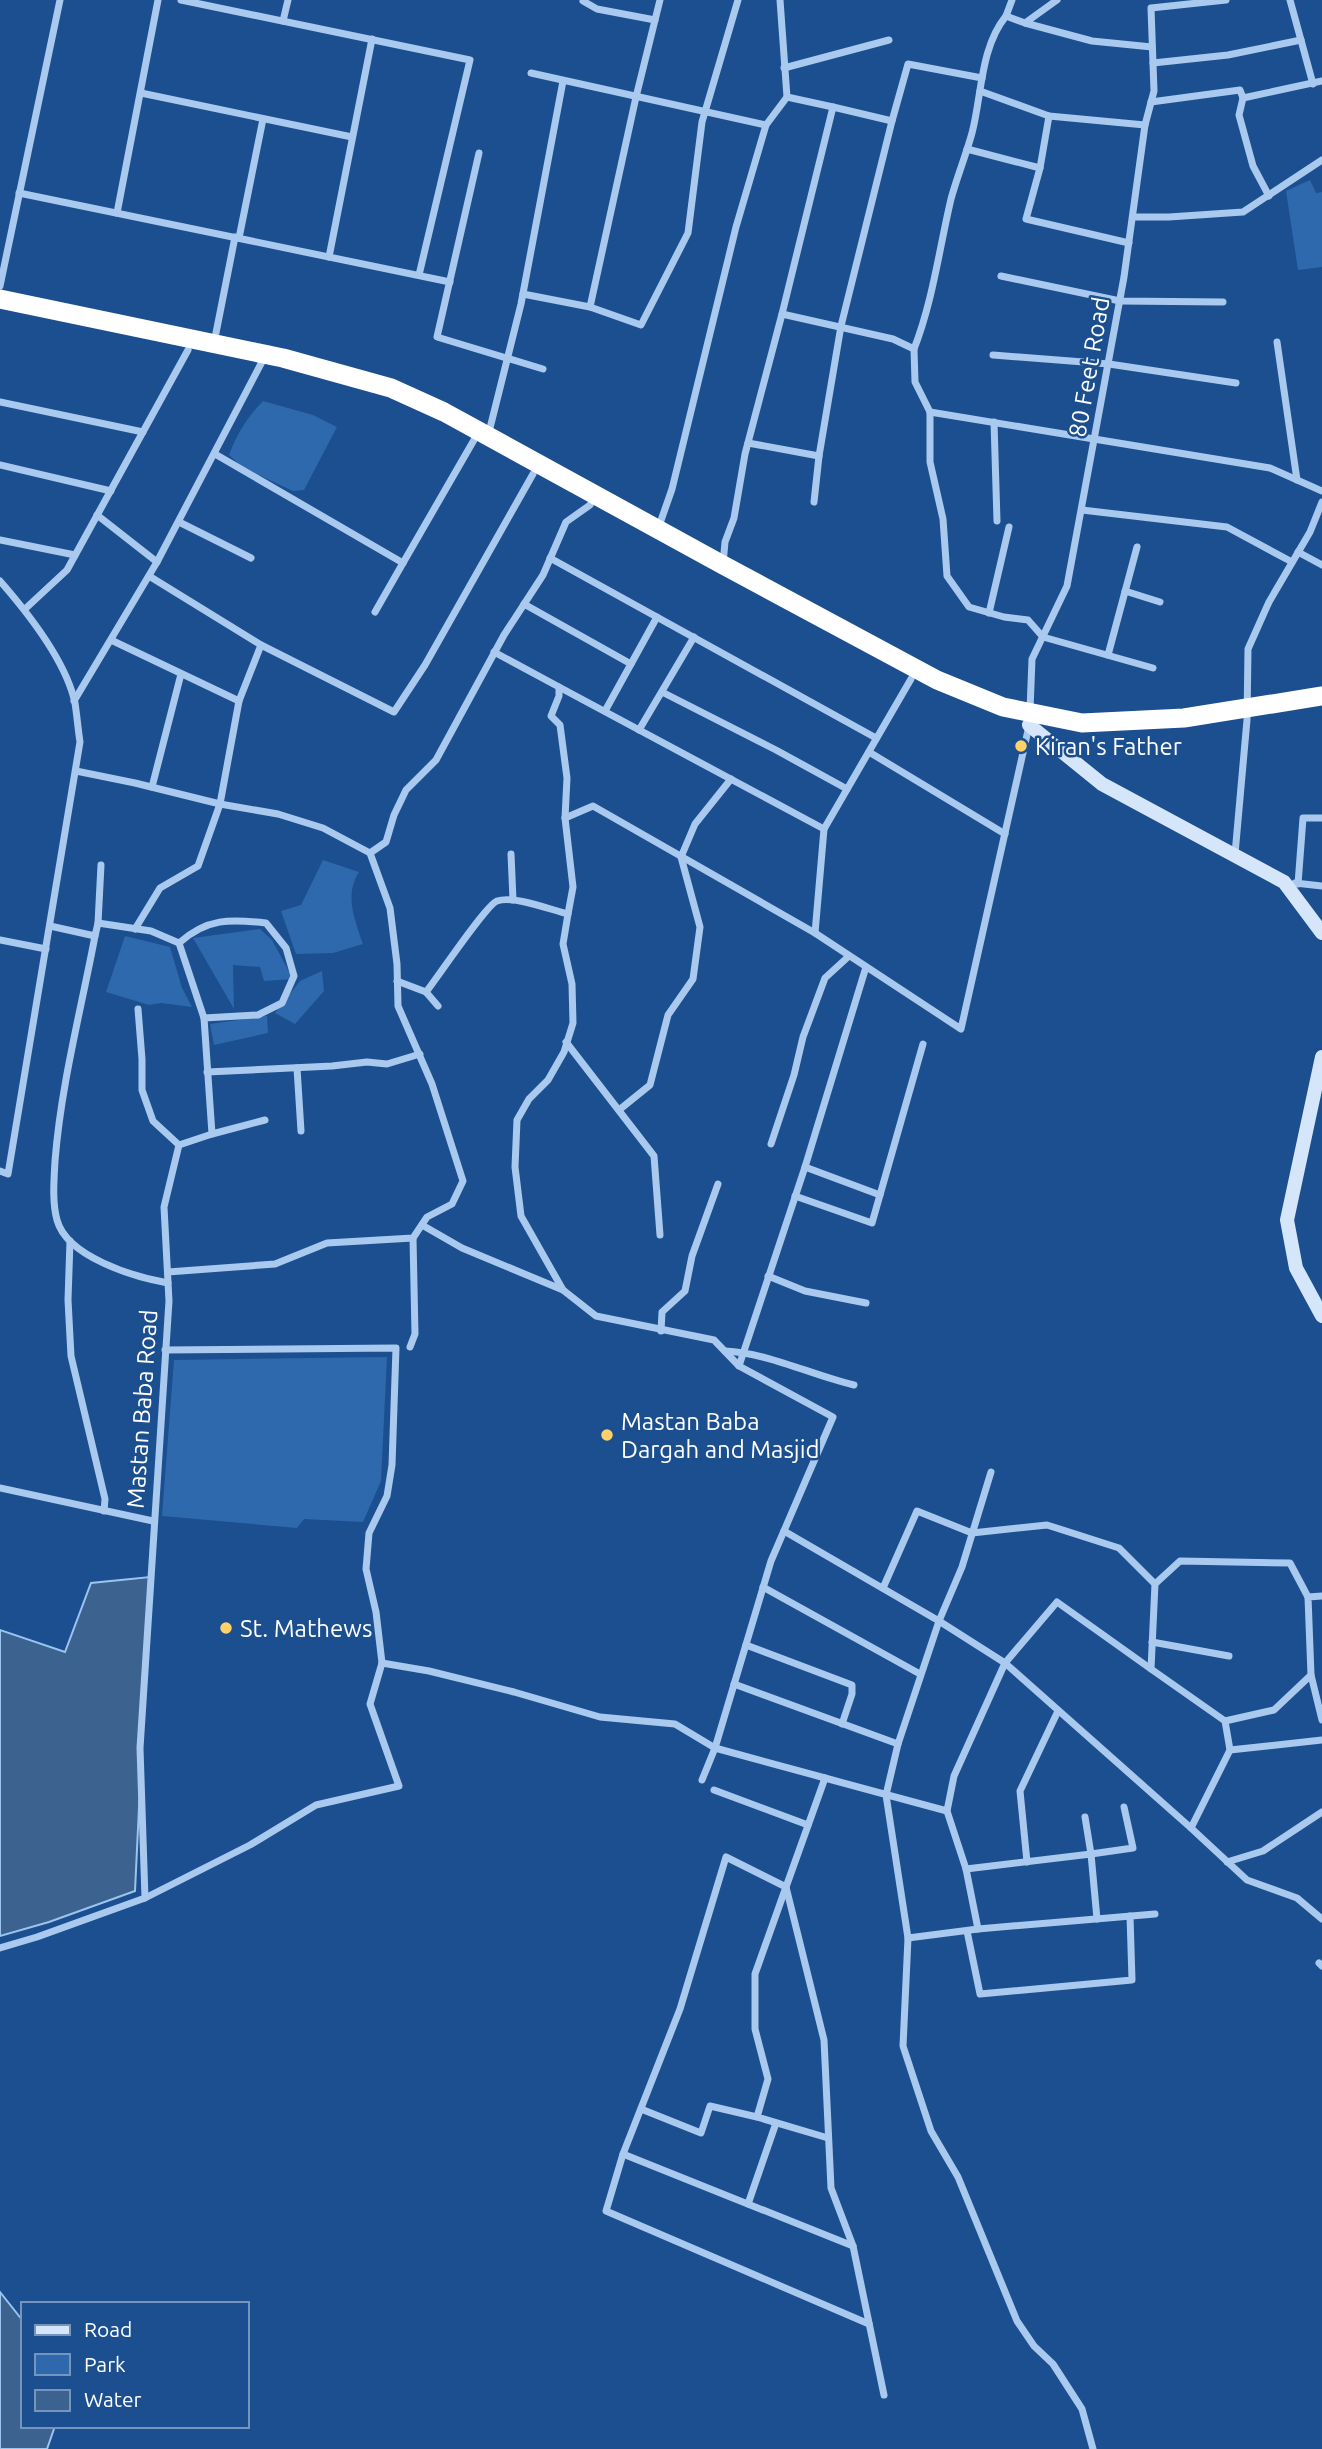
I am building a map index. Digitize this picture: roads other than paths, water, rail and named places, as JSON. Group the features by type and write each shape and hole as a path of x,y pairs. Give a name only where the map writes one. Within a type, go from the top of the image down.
{"highway":[{"path":"0,299 214,344 263,360"},
{"path":"0,310 188,350 263,360 391,388 444,412 533,474 658,530 937,680 1030,719"},
{"path":"480,436 911,679 999,718 1083,723 1322,707"},
{"path":"1247,714 1322,695"}],"street":[{"path":"0,286 60,0"},
{"path":"117,213 158,0"},
{"path":"181,0 470,60 419,275"},
{"path":"283,21 288,0"},
{"path":"581,0 597,9 655,20"},
{"path":"590,307 660,0"},
{"path":"523,294 590,307 641,325 688,233 702,122 738,0"},
{"path":"658,530 672,489 708,351 736,227 766,125 787,97 780,0"},
{"path":"1012,0 1006,16 996,29 982,78 972,133 951,198 926,319 914,349 915,382 930,412 930,462 943,519 947,576 969,607 1028,620 1042,636 1153,668"},
{"path":"1025,23 1057,0"},
{"name":"80 Feet Road","path":"866,967 961,1029 1030,719 1032,659 1067,586 1083,510 1120,301 1145,125 1154,91 1151,8 1226,0"},
{"path":"1290,0 1313,84"},
{"path":"1006,16 1092,41 1152,47"},
{"path":"328,257 372,39"},
{"path":"785,68 889,40"},
{"path":"1153,63 1228,55 1301,40"},
{"path":"814,502 841,326 908,64 982,78"},
{"path":"531,73 766,125"},
{"path":"375,612 480,436 509,357 563,81"},
{"path":"1243,98 1322,81"},
{"path":"1151,102 1240,90 1243,98 1239,115 1253,166 1269,196"},
{"path":"980,91 1049,116 1145,125"},
{"path":"141,93 352,137"},
{"path":"787,97 892,121"},
{"path":"723,565 724,542 734,518 748,443 832,107"},
{"path":"1049,116 1040,168 1026,219 1129,243"},
{"path":"214,344 263,119"},
{"path":"967,149 1040,168"},
{"path":"479,153 437,337 543,369"},
{"path":"1133,217 1243,212 1322,160"},
{"path":"19,192 450,282"},
{"path":"1001,276 1120,301 1223,302"},
{"path":"782,314 893,339 914,349"},
{"path":"1277,342 1297,480"},
{"path":"25,609 67,570 188,350"},
{"path":"993,355 1109,364 1236,383"},
{"path":"74,701 158,562 263,360"},
{"path":"0,402 143,432"},
{"path":"930,412 1270,468 1322,491"},
{"path":"994,422 997,520"},
{"path":"748,443 819,456"},
{"path":"215,454 403,563"},
{"path":"0,465 111,491"},
{"path":"149,576 261,645 394,712 425,665 533,474"},
{"path":"370,853 386,842 394,815 406,790 436,760 494,652 543,575 566,522 593,500"},
{"path":"1235,856 1247,714 1248,649 1269,602 1298,552 1322,502"},
{"path":"1083,510 1227,527 1292,562"},
{"path":"97,515 158,562"},
{"path":"179,522 251,558"},
{"path":"989,612 1009,527"},
{"path":"0,540 75,555"},
{"path":"1108,655 1137,547"},
{"path":"1298,552 1322,565"},
{"path":"550,558 876,738"},
{"path":"0,581 25,609 60,667 74,701 80,742 8,1174 0,1171"},
{"path":"1125,591 1160,602"},
{"path":"524,604 631,664"},
{"path":"605,712 657,617"},
{"path":"639,730 694,637"},
{"path":"111,640 239,701"},
{"path":"135,929 160,888 198,866 220,804 239,701 261,645"},
{"path":"494,652 824,829"},
{"path":"152,787 181,674"},
{"path":"815,933 824,829 911,679"},
{"path":"559,687 559,696 551,716 561,724 567,778 565,818 573,887 563,944 572,984 573,1023 548,1080 529,1099 517,1120 514,1167 521,1216 563,1290"},
{"path":"662,692 847,789"},
{"path":"1030,719 1102,784 1291,883 1322,886"},
{"path":"869,752 1005,834"},
{"path":"76,771 220,804 278,814 323,828 370,853 390,908 398,1006 432,1084 464,1181 452,1204 428,1217 413,1238 415,1334 410,1347"},
{"path":"619,1110 650,1085 668,1016 693,979 700,927 681,857 695,824 731,779"},
{"path":"565,818 593,806 815,933 866,967 805,1167 739,1366"},
{"path":"1322,818 1303,818 1291,883 1322,933"},
{"path":"512,855 513,900"},
{"path":"101,865 99,923 58,1123 54,1185 57,1221 70,1241 108,1266 168,1283"},
{"path":"426,992 482,913 497,901 513,900 568,914"},
{"path":"179,943 194,930 232,919 266,923 286,948 294,976 282,1003 258,1015 204,1018"},
{"path":"99,923 151,932 179,943"},
{"path":"50,926 95,936"},
{"path":"0,940 46,949"},
{"path":"179,943 204,1018 212,1134"},
{"path":"771,1144 794,1075 803,1037 825,978 849,956"},
{"path":"397,981 426,992 438,1006"},
{"path":"138,1009 142,1090 153,1121 179,1145 265,1120"},
{"path":"566,1042 653,1156 660,1235"},
{"path":"795,1196 872,1223 923,1044"},
{"path":"207,1072 367,1062 387,1065 419,1054"},
{"path":"1322,1057 1287,1220 1296,1268 1322,1316"},
{"path":"297,1068 301,1131"},
{"name":"Mastan Baba Road","path":"145,1898 140,1748 168,1283 164,1207 179,1145"},
{"path":"805,1167 880,1195"},
{"path":"661,1331 662,1312 685,1291 692,1256 718,1184"},
{"path":"422,1225 462,1248 563,1290 596,1316 714,1340 739,1366 833,1418 771,1561 715,1748 702,1780"},
{"path":"168,1272 275,1264 327,1243 413,1238"},
{"path":"70,1241 68,1300 71,1356 105,1499 104,1511"},
{"path":"768,1276 805,1291 866,1303"},
{"path":"0,1948 145,1898 250,1845 316,1805 399,1786 370,1704 382,1663 376,1612 366,1569 369,1533 387,1496 392,1465 396,1348 165,1350"},
{"path":"725,1351 744,1352 855,1385"},
{"path":"991,1472 962,1567 920,1674 898,1744 886,1795 908,1938 903,2046 931,2131 958,2177 1017,2321 1034,2346 1053,2364 1082,2409 1093,2449"},
{"path":"0,1489 153,1521"},
{"path":"883,1588 916,1511 972,1533 1047,1525 1119,1548 1155,1584"},
{"path":"784,1531 939,1621 1004,1663 1247,1880 1297,1898 1322,1919"},
{"path":"1151,1669 1155,1584 1180,1561 1290,1563 1308,1597 1311,1675 1322,1720"},
{"path":"763,1587 920,1674"},
{"path":"1308,1597 1322,1596"},
{"path":"978,1929 966,1869 947,1811 954,1776 1004,1663 1057,1602 1225,1721 1230,1750 1191,1828"},
{"path":"1152,1642 1229,1656"},
{"path":"746,1645 852,1685 852,1694 842,1724"},
{"path":"382,1663 429,1671 514,1692 600,1717 675,1724 715,1748 947,1811"},
{"path":"1225,1721 1274,1710 1311,1675"},
{"path":"734,1684 898,1744"},
{"path":"1027,1862 1020,1791 1058,1711"},
{"path":"1230,1750 1322,1740"},
{"path":"757,2117 768,2079 755,2029 755,1974 825,1779"},
{"path":"714,1790 808,1825"},
{"path":"966,1869 1133,1848 1124,1807"},
{"path":"1227,1861 1263,1852 1322,1812"},
{"path":"1085,1817 1097,1919"},
{"path":"869,2324 606,2211 623,2154 680,2009 726,1857 786,1887 824,2040 831,2188 853,2246 884,2395"},
{"path":"908,1938 978,1929 1155,1914"},
{"path":"967,1931 980,1994 1132,1980 1130,1916"},
{"path":"640,2109 701,2133 710,2106 828,2138"},
{"path":"748,2204 776,2123"},
{"path":"623,2154 853,2246"}],"water":[{"path":"150,1577 135,1891 49,1922 0,1936 0,1630 65,1652 91,1583"},
{"path":"0,2292 21,2318 21,2428 54,2428 47,2449 0,2449"}],"place":[{"name":"Kiran's Father","path":"1021,746"},
{"name":"Mastan Baba Dargah and Masjid","path":"607,1435"},
{"name":"St. Mathews","path":"226,1628"}]}
